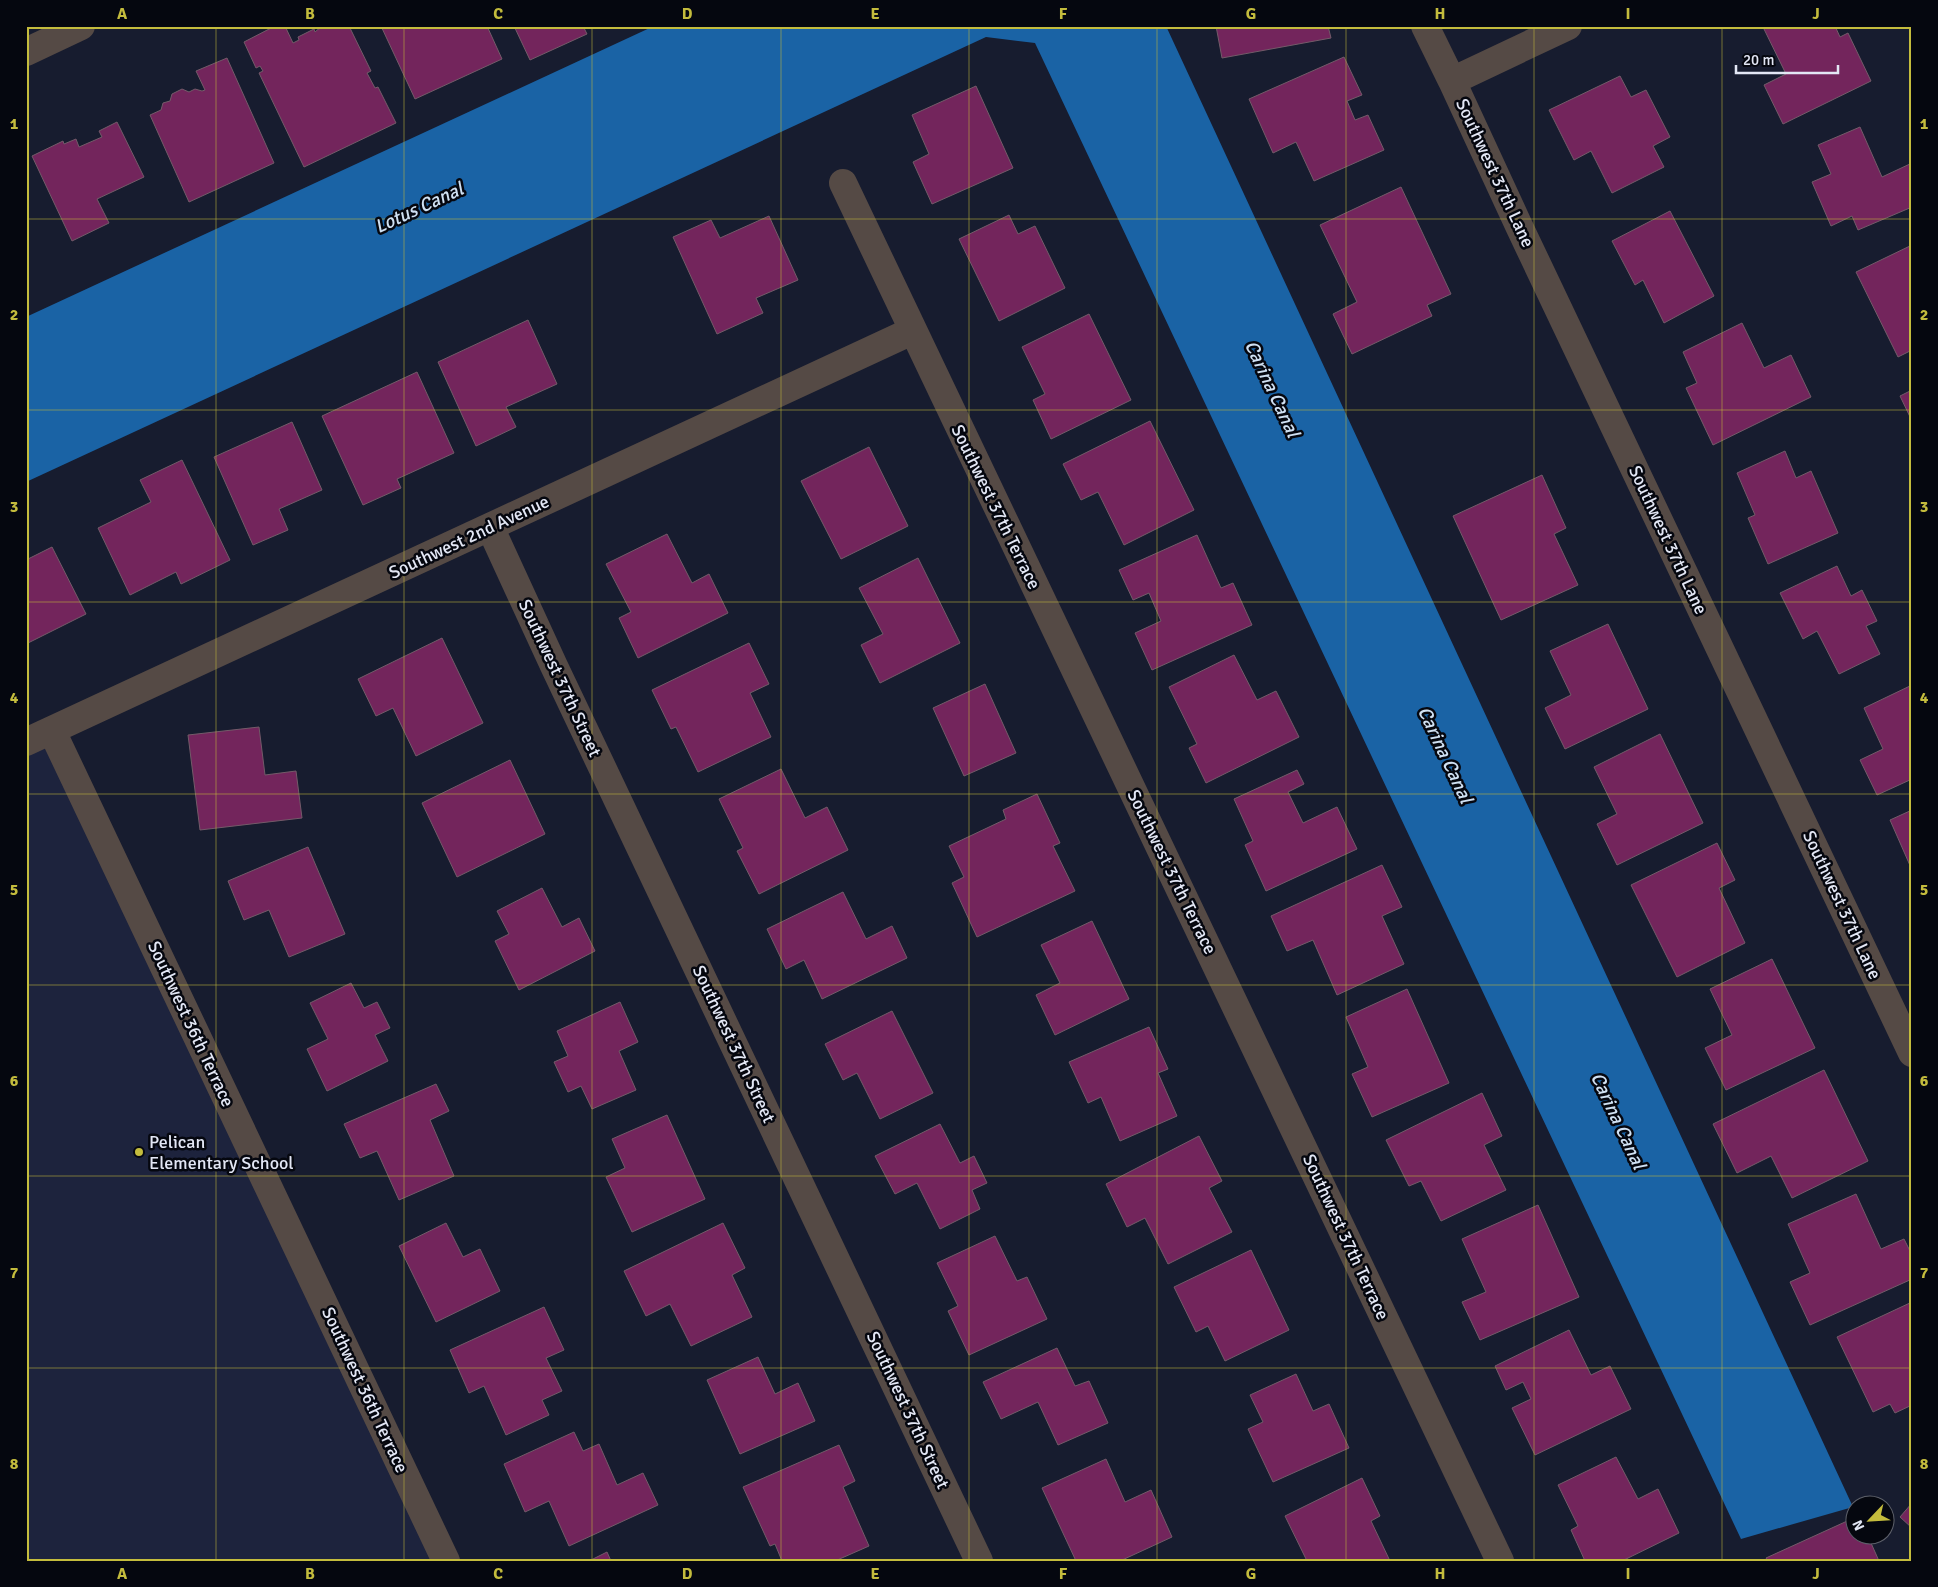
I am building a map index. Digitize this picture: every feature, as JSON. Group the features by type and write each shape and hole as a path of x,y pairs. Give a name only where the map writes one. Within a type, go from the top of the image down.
{"street":[{"path":"26,52 81,26"},
{"name":"Southwest 37th Lane","path":"1425,26 1912,1053"},
{"path":"1452,81 1568,26"},
{"name":"Southwest 37th Terrace","path":"843,183 1500,1561"},
{"name":"Southwest 2nd Avenue","path":"26,742 912,331"},
{"name":"Southwest 37th Street","path":"490,527 562,684 980,1561"},
{"name":"Southwest 36th Terrace","path":"52,731 446,1561"}],"shaded area":[{"name":"Pelican Elementary School","path":"52,731 446,1561 26,1561 26,742"}],"water":[{"path":"654,26 1166,26 1847,1494 1846,1509 1741,1539 1035,43 986,37 26,482 26,317"}],"building":[{"path":"275,26 285,26 293,43 299,40 298,37 314,29 315,32 322,26 349,26 371,71 367,73 375,88 378,87 396,123 304,167 259,73 263,71 260,66 256,68 244,42"},
{"path":"381,26 487,26 502,59 415,99"},
{"path":"514,26 583,26 587,34 530,60"},
{"path":"1216,26 1328,26 1331,38 1222,58"},
{"path":"1835,26 1840,37 1848,33 1871,81 1783,124 1764,85 1786,74 1763,27"},
{"path":"1344,57 1362,95 1347,101 1355,120 1368,115 1384,150 1314,181 1296,142 1273,153 1249,99"},
{"path":"227,58 274,163 189,202 150,115 161,110 163,103 170,101 172,94 182,89 189,92 195,89 205,90 196,71"},
{"path":"1620,76 1631,97 1646,90 1670,137 1653,146 1664,167 1612,193 1591,151 1574,160 1549,110"},
{"path":"976,86 1013,168 932,204 913,162 929,154 912,115"},
{"path":"117,122 144,177 97,199 109,223 72,241 32,156 63,141 64,144 76,139 79,147 102,137 99,131"},
{"path":"1860,127 1882,177 1912,163 1912,207 1858,230 1852,216 1831,226 1812,182 1831,174 1818,145"},
{"path":"1401,187 1451,294 1427,305 1432,316 1352,354 1333,314 1357,302 1320,225"},
{"path":"1670,211 1714,296 1664,323 1643,280 1635,285 1612,241"},
{"path":"1009,215 1018,234 1035,226 1065,288 999,321 959,239"},
{"path":"769,216 798,280 756,298 763,313 717,334 673,237 711,220 720,238"},
{"path":"1912,245 1912,350 1898,357 1856,272"},
{"path":"1089,314 1131,400 1051,439 1033,400 1045,394 1022,347"},
{"path":"528,320 557,384 506,407 516,427 476,446 438,362"},
{"path":"1742,323 1764,368 1791,355 1811,397 1713,445 1686,388 1697,383 1683,352"},
{"path":"417,372 454,453 397,479 401,488 363,505 322,416"},
{"path":"1912,390 1912,421 1900,396"},
{"path":"1150,421 1194,510 1124,545 1098,492 1081,500 1063,464"},
{"path":"292,422 322,490 279,509 288,530 253,545 214,457"},
{"path":"869,447 908,526 841,559 801,481"},
{"path":"1785,451 1796,478 1811,471 1838,533 1768,564 1748,518 1755,515 1737,473"},
{"path":"182,460 230,560 181,584 176,572 130,595 98,528 151,502 140,480"},
{"path":"1542,475 1566,528 1554,534 1578,585 1501,620 1453,516"},
{"path":"667,534 692,583 709,574 728,613 638,658 619,618 631,612 606,564"},
{"path":"1197,535 1221,588 1233,583 1252,625 1152,670 1135,633 1161,621 1149,593 1133,600 1119,570"},
{"path":"52,547 86,614 26,644 26,560"},
{"path":"918,558 960,643 880,683 861,645 883,634 859,588"},
{"path":"1837,566 1851,596 1862,590 1877,621 1866,626 1880,654 1839,674 1817,631 1803,639 1780,593"},
{"path":"1608,624 1648,709 1565,749 1545,708 1571,695 1550,651"},
{"path":"442,638 483,723 416,756 393,708 376,716 358,679"},
{"path":"749,643 769,684 750,693 771,737 698,772 676,727 671,729 652,690"},
{"path":"1234,655 1257,700 1276,691 1299,737 1206,783 1189,748 1197,744 1169,687"},
{"path":"985,684 1016,753 964,776 933,708"},
{"path":"1912,685 1912,779 1877,795 1860,760 1883,749 1864,708"},
{"path":"259,727 265,775 296,771 302,818 200,830 188,735"},
{"path":"1660,734 1703,823 1617,865 1597,824 1617,814 1594,767"},
{"path":"510,760 545,834 457,877 422,803"},
{"path":"781,769 805,818 827,807 848,850 759,894 737,851 743,848 719,799"},
{"path":"1297,770 1304,784 1288,792 1303,823 1337,807 1357,849 1266,891 1245,845 1253,841 1234,799"},
{"path":"1037,794 1060,843 1053,846 1075,891 977,937 952,883 964,877 949,846 1006,819 1003,810"},
{"path":"1912,810 1912,870 1890,820"},
{"path":"1717,843 1735,880 1719,888 1745,943 1677,977 1631,885"},
{"path":"308,847 345,934 289,957 269,910 244,920 228,881"},
{"path":"1382,865 1402,907 1382,916 1404,964 1337,995 1313,940 1287,951 1271,916"},
{"path":"542,888 562,927 579,918 595,951 519,990 495,941 509,934 497,911"},
{"path":"843,892 866,939 892,926 907,958 822,999 804,960 786,969 767,929"},
{"path":"1092,921 1129,999 1055,1035 1036,995 1060,983 1041,945"},
{"path":"1772,959 1815,1048 1726,1090 1705,1048 1732,1035 1710,989"},
{"path":"351,983 364,1008 377,1002 390,1028 375,1035 388,1061 327,1091 307,1049 328,1039 310,1003"},
{"path":"1407,989 1449,1083 1372,1117 1352,1074 1368,1067 1346,1017"},
{"path":"620,1002 638,1042 619,1051 636,1090 592,1109 581,1086 568,1092 554,1062 568,1056 557,1031"},
{"path":"892,1011 933,1093 880,1119 857,1073 843,1080 825,1044"},
{"path":"1149,1027 1168,1069 1158,1073 1177,1116 1120,1141 1101,1097 1088,1103 1069,1062"},
{"path":"1824,1070 1868,1161 1792,1198 1771,1156 1737,1173 1713,1124"},
{"path":"436,1084 449,1111 430,1120 454,1176 399,1200 377,1151 360,1158 344,1124"},
{"path":"1482,1093 1502,1136 1484,1145 1506,1190 1441,1221 1421,1181 1409,1186 1386,1140"},
{"path":"667,1115 705,1199 632,1232 606,1177 625,1168 612,1139"},
{"path":"940,1124 960,1163 974,1156 987,1183 972,1190 980,1209 940,1229 917,1183 895,1194 875,1156"},
{"path":"1199,1136 1222,1181 1209,1188 1232,1232 1168,1264 1145,1218 1127,1227 1106,1184"},
{"path":"1856,1194 1881,1249 1904,1239 1912,1255 1912,1279 1810,1325 1790,1282 1810,1273 1788,1224"},
{"path":"1538,1205 1579,1297 1480,1340 1462,1302 1486,1292 1462,1239"},
{"path":"446,1223 463,1257 480,1249 500,1291 436,1322 399,1246"},
{"path":"723,1223 745,1268 732,1275 752,1317 691,1346 670,1304 646,1316 624,1271"},
{"path":"995,1236 1017,1281 1027,1277 1047,1319 969,1355 948,1311 958,1306 937,1263"},
{"path":"1251,1250 1289,1330 1225,1361 1208,1326 1196,1332 1174,1287"},
{"path":"1912,1302 1912,1405 1895,1413 1890,1404 1873,1412 1837,1337"},
{"path":"544,1307 564,1350 546,1358 562,1391 542,1400 549,1415 506,1435 484,1386 469,1393 450,1350"},
{"path":"1569,1330 1591,1375 1610,1366 1631,1409 1535,1455 1512,1408 1531,1399 1523,1382 1506,1390 1495,1366"},
{"path":"1057,1348 1075,1386 1089,1381 1108,1423 1058,1445 1038,1402 1001,1419 983,1382"},
{"path":"758,1357 775,1394 798,1383 815,1421 740,1454 707,1380"},
{"path":"1296,1374 1313,1411 1329,1404 1349,1448 1273,1482 1248,1429 1263,1422 1250,1395"},
{"path":"574,1432 583,1451 599,1444 617,1485 643,1473 658,1505 569,1546 549,1501 525,1512 504,1464"},
{"path":"839,1445 855,1481 843,1487 869,1546 835,1561 782,1561 775,1544 770,1546 743,1487"},
{"path":"1616,1457 1638,1499 1658,1489 1679,1533 1622,1561 1585,1561 1571,1530 1578,1526 1558,1485"},
{"path":"1106,1459 1125,1502 1151,1490 1172,1537 1120,1561 1076,1561 1042,1488"},
{"path":"1362,1478 1380,1516 1371,1521 1390,1561 1307,1561 1285,1516"},
{"path":"1912,1503 1912,1528 1900,1517"},
{"path":"1846,1522 1846,1544 1871,1544 1879,1561 1768,1561 1766,1558"},
{"path":"607,1552 611,1561 589,1561"}],"place":[{"name":"Pelican Elementary School","path":"139,1152"}],"water label":[{"name":"Lotus Canal","path":"419,208"},
{"name":"Carina Canal","path":"1272,389"},
{"name":"Carina Canal","path":"1445,755"},
{"name":"Carina Canal","path":"1618,1121"}]}
